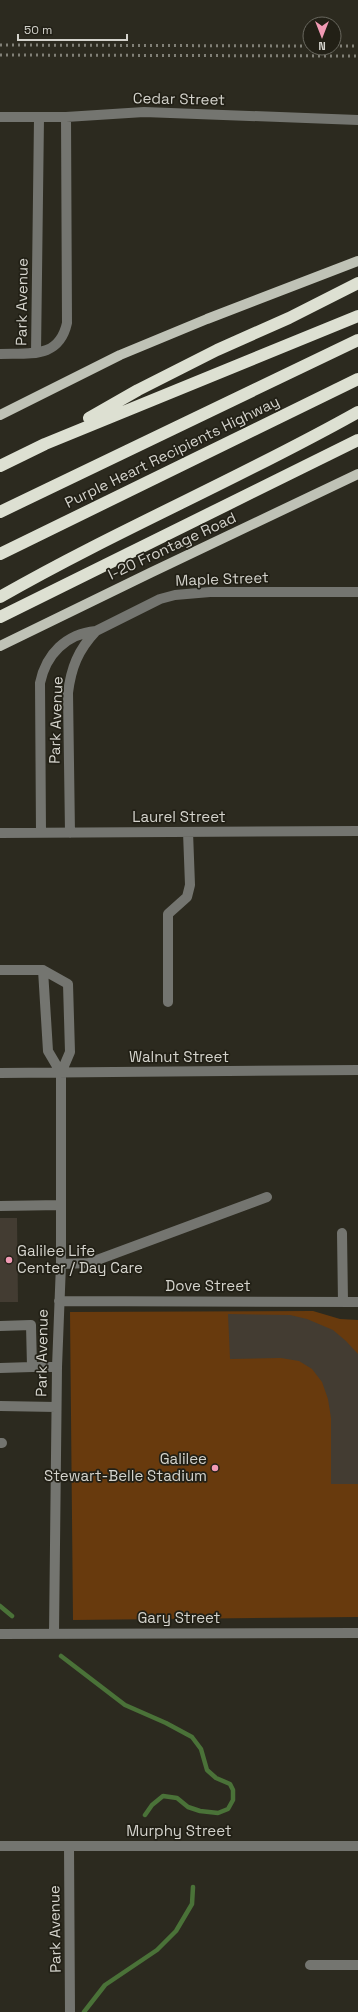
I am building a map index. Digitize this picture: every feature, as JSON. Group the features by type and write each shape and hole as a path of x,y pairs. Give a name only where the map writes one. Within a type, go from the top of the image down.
{"highway":[{"path":"45,444 138,390 217,350 289,318 358,283"},
{"path":"0,466 45,444 358,316"},
{"name":"Purple Heart Recipients Highway","path":"0,512 358,340"},
{"name":"Purple Heart Recipients Highway","path":"0,554 358,379"},
{"path":"0,596 56,565 260,464 358,412"},
{"path":"0,617 358,440"}],"main road":[{"path":"0,415 120,355 207,319 358,261"},
{"name":"I-20 Frontage Road","path":"0,646 358,474"}],"street":[{"name":"Cedar Street","path":"0,118 66,117 144,112 358,120"},
{"name":"Park Avenue","path":"39,118 36,353 48,351 58,344 65,334 68,322 66,117"},
{"path":"0,354 36,353"},
{"name":"Maple Street","path":"96,631 160,599 175,595 210,592 358,592"},
{"name":"Park Avenue","path":"42,833 40,683 42,673 52,655 66,640 86,632 96,631"},
{"name":"Park Avenue","path":"70,833 68,693 70,676 76,659 84,644 96,631"},
{"name":"Laurel Street","path":"0,833 358,831"},
{"path":"168,1002 168,914 187,897 190,884 188,832"},
{"path":"0,970 43,970 48,1051 61,1073"},
{"name":"Park Avenue","path":"43,970 68,984 70,1052 61,1073 61,1264 56,1407 54,1634"},
{"name":"Walnut Street","path":"0,1073 358,1070"},
{"path":"61,1264 89,1263 267,1197"},
{"path":"0,1206 61,1205"},
{"path":"342,1233 343,1302"},
{"name":"Dove Street","path":"59,1301 358,1302"},
{"path":"0,1326 31,1325 32,1367"},
{"path":"0,1368 57,1366"},
{"path":"0,1406 56,1407"},
{"name":"Gary Street","path":"0,1634 358,1633"},
{"name":"Murphy Street","path":"0,1846 358,1846"},
{"name":"Park Avenue","path":"68,1846 70,2012"},
{"path":"310,1966 358,1965"}],"shaded area":[{"name":"Galilee Stewart-Belle Stadium","path":"313,1311 340,1319 358,1320 358,1617 73,1620 70,1312"}],"building":[{"name":"Galilee Life Center / Day Care","path":"0,1218 17,1218 18,1302 0,1302"},
{"path":"228,1314 290,1315 307,1319 333,1330 358,1354 358,1484 331,1484 331,1418 328,1399 322,1382 312,1369 299,1361 281,1358 230,1359"}],"waterway":[{"path":"0,1606 12,1616"},
{"path":"61,1656 125,1705 166,1723 192,1737 201,1749 207,1770 216,1778 230,1784 233,1790 233,1800 228,1809 218,1813 200,1811 188,1807 177,1798 163,1796 152,1805 145,1815"},
{"path":"84,2012 105,1985 157,1950 176,1931 192,1904 193,1887"}],"railway":[{"path":"0,45 302,46"},
{"path":"342,46 358,46"},
{"path":"0,55 358,56"}],"place":[{"name":"Galilee Life Center / Day Care","path":"9,1260"},
{"name":"Galilee Stewart-Belle Stadium","path":"215,1468"}]}
